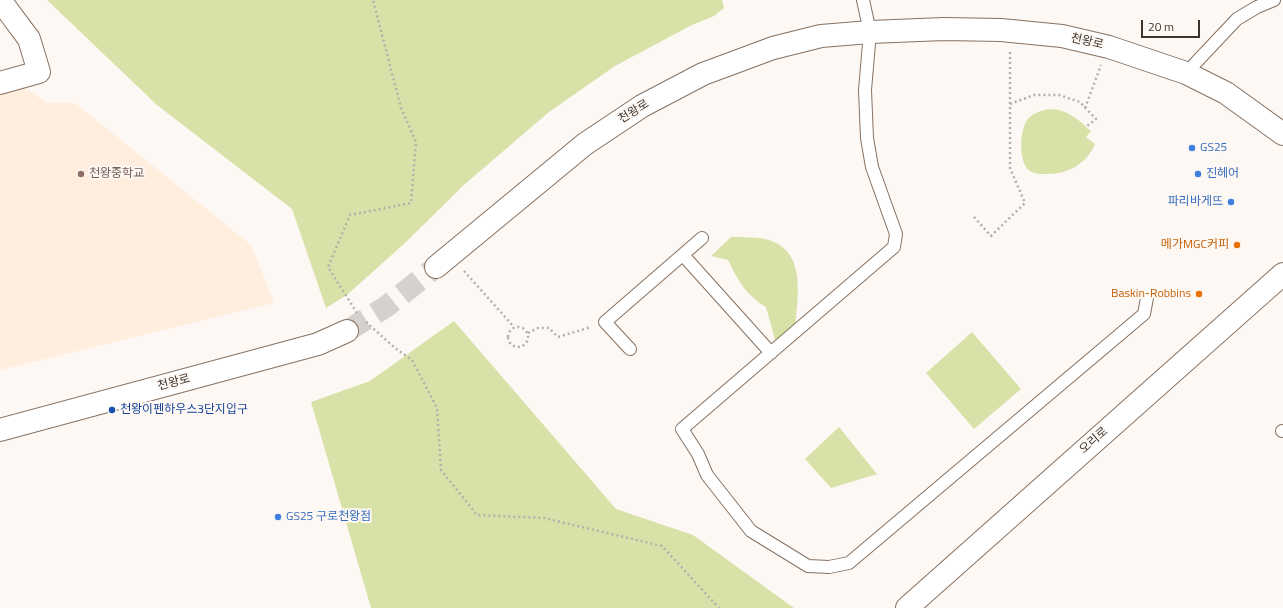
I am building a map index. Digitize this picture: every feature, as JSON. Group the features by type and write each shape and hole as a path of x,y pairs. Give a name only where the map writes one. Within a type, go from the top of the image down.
{"street":[{"path":"0,0 29,39 39,72 0,83"},
{"name":"천왕로","path":"443,261 585,144 642,106 703,74 773,48 821,36 870,32 944,29 1010,30 1062,36 1109,47 1186,73 1226,93 1283,134"},
{"name":"오리로","path":"907,608 1283,274"},
{"name":"천왕로","path":"0,430 318,344 347,331"}],"lane":[{"path":"863,0 870,32 865,90 867,138 872,167 896,234 894,247 682,429 698,454 707,475 751,531 808,566 829,567 849,563 1144,314 1147,298"},
{"path":"1186,73 1237,19 1257,7 1274,0"},
{"path":"630,350 605,322 702,238"},
{"path":"683,255 770,353"}],"path":[{"path":"373,0 401,108 416,142 411,203 350,215 328,267 357,313 395,348 412,360 437,408 441,470 477,515 544,518 662,546 719,608"},
{"path":"974,217 991,236 1025,203 1010,168 1010,30"},
{"path":"1085,108 1109,47"},
{"path":"1010,104 1034,95 1059,95 1080,102 1096,119 1086,127"},
{"path":"443,261 514,327 523,328 528,333"},
{"path":"528,333 538,328 549,328 558,337 605,322"},
{"path":"514,327 509,332 508,339 514,346 521,346 526,343 528,333"}],"shaded area":[{"name":"천왕중학교","path":"25,87 46,103 75,103 251,245 274,303 0,370 0,94"}],"green space":[{"path":"47,0 722,0 724,8 714,16 692,25 615,66 549,112 465,184 406,242 348,294 326,308 292,209 157,105"},
{"path":"1050,109 1062,111 1077,119 1091,131 1086,137 1095,144 1087,157 1070,170 1056,173 1037,174 1030,171 1023,161 1021,146 1023,131 1025,124 1032,115"},
{"path":"731,237 759,238 775,243 786,251 793,262 797,274 798,289 795,332 777,347 766,307 753,298 743,287 728,260 711,256"},
{"path":"454,321 616,509 693,535 794,608 371,608 311,402 370,381"},
{"path":"972,332 1021,389 974,429 926,373"},
{"path":"839,427 877,474 831,488 805,459"}],"tunnel":[{"path":"347,331 387,306 436,267"}],"place":[{"name":"GS25","path":"1192,148"},
{"name":"천왕중학교","path":"81,174"},
{"name":"진헤어","path":"1198,174"},
{"name":"파리바게뜨","path":"1231,202"},
{"name":"메가MGC커피","path":"1237,245"},
{"name":"Baskin-Robbins","path":"1199,294"},
{"name":"천왕이펜하우스3단지입구","path":"112,410"},
{"name":"GS25 구로천왕점","path":"278,517"}]}
